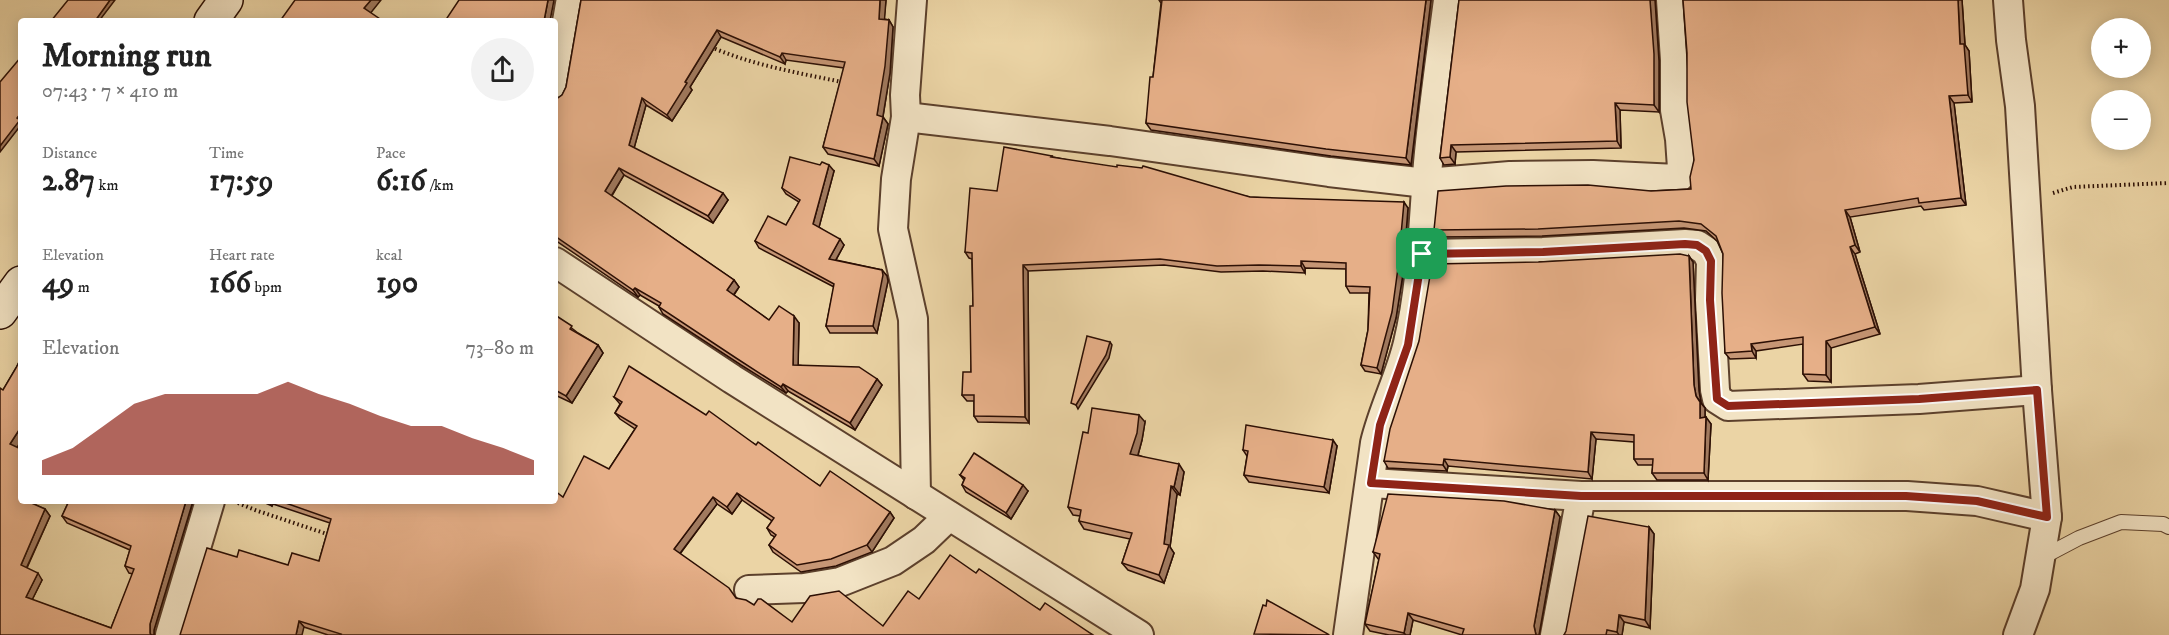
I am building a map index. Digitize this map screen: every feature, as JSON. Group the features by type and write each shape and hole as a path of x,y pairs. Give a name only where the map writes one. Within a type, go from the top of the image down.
{"main road":[{"path":"213,18 226,0"},
{"path":"0,312 18,287"}],"street":[{"path":"912,0 905,95 906,117 896,179 893,229 913,319 916,495"},
{"path":"1348,635 1380,425 1408,345 1422,254 1431,132 1448,0"},
{"path":"906,117 1110,141 1329,172 1426,183 1510,176 1593,175 1677,179 1681,176 1683,168 1675,110 1675,60 1671,0"},
{"path":"2008,0 2020,106 2047,517 2042,558 2035,589 2018,635"},
{"path":"558,74 570,4"},
{"path":"1422,254 1543,252 1697,245 1706,251 1711,261 1710,300 1715,390 1717,399 1728,406 1919,399 2037,390"},
{"path":"558,264 732,379 1139,635"},
{"path":"1371,483 1581,496 1906,496 1977,501 2047,517"},
{"path":"1555,635 1581,496"},
{"path":"170,635 209,504"},
{"path":"749,590 804,588 840,582 893,561 924,540 949,516"}],"lane":[{"path":"2042,558 2079,538 2121,522 2163,524 2169,527"}],"path":[{"path":"706,45 725,54 797,73 851,84"},
{"path":"2026,200 2073,188 2169,183"},
{"path":"241,504 332,535"}],"building":[{"path":"68,0 110,0 97,18 53,18"},
{"path":"295,0 371,0 364,8 379,18 282,18"},
{"path":"459,0 548,0 545,18 447,18"},
{"path":"581,0 880,0 879,19 889,20 877,115 883,117 874,159 823,147 845,62 782,53 780,57 717,30 667,115 642,98 629,145 723,193 708,216 619,168 605,191 734,280 727,290 769,320 779,306 794,316 793,365 859,367 877,379 850,423 783,384 781,387 659,307 661,303 635,288 633,290 558,238 558,98 566,87"},
{"path":"1162,0 1426,0 1406,158 1146,123 1150,77 1153,77"},
{"path":"1459,0 1650,0 1654,54 1654,105 1615,103 1617,141 1451,145 1450,157 1440,158"},
{"path":"1683,0 1958,0 1960,44 1964,44 1968,95 1949,96 1961,198 1919,203 1918,198 1845,210 1855,245 1850,247 1875,327 1826,341 1826,375 1803,374 1803,337 1751,344 1752,351 1725,353 1723,254 1716,236 1701,224 1679,221 1538,229 1434,230 1438,191 1506,186 1588,185 1651,191 1691,189 1690,177 1694,160 1687,102 1687,53"},
{"path":"18,61 18,123 0,146 0,82"},
{"path":"1004,147 1117,167 1117,165 1142,168 1143,166 1250,197 1404,202 1392,312 1377,368 1361,365 1368,330 1370,287 1346,286 1346,263 1301,261 1301,266 1217,266 1160,259 1023,265 1025,417 974,416 974,395 962,395 963,372 971,372 972,253 965,252 970,188 997,191"},
{"path":"790,157 820,165 822,162 829,165 813,224 840,239 829,259 882,270 873,326 826,326 834,284 755,241 768,216 786,225 800,200 782,188"},
{"path":"1680,254 1689,256 1694,385 1700,402 1700,418 1706,417 1704,473 1652,473 1653,459 1634,459 1634,435 1591,432 1588,472 1444,459 1443,465 1384,461 1390,429 1419,341 1432,264 1539,262"},
{"path":"558,317 572,326 570,329 598,345 566,396 558,392"},
{"path":"1087,336 1110,342 1106,355 1076,405 1071,403"},
{"path":"18,364 18,432 10,444 18,448 18,504 34,504 45,509 21,565 38,573 26,597 111,628 134,569 125,566 131,546 62,516 68,504 185,504 150,624 151,635 0,635 0,388 3,390"},
{"path":"629,366 706,415 709,411 756,445 758,442 820,486 830,471 890,512 867,545 831,559 797,565 769,545 776,535 767,528 774,518 737,493 727,507 713,497 674,549 729,588 736,598 754,605 758,599 761,599 792,622 810,596 839,591 883,626 908,591 919,599 950,555 976,573 979,569 1040,610 1045,603 1093,635 340,635 299,621 296,635 180,635 207,548 237,557 239,550 288,565 292,553 319,561 331,519 288,504 558,504 558,493 563,497 584,456 609,469 637,426 615,413 622,402 614,397"},
{"path":"1092,408 1139,415 1137,433 1130,454 1179,464 1174,487 1171,486 1164,544 1169,545 1159,575 1122,563 1132,533 1079,521 1081,510 1068,507 1083,432 1088,433"},
{"path":"1246,425 1333,440 1324,487 1244,475 1248,451 1243,450"},
{"path":"974,453 1023,485 1006,513 962,485 965,478 960,475"},
{"path":"1388,494 1504,501 1555,510 1534,626 1536,635 1462,635 1464,629 1408,613 1404,633 1365,624 1380,554 1373,552"},
{"path":"1588,516 1649,527 1645,620 1619,615 1617,632 1607,630 1606,635 1564,635 1566,631"},
{"path":"1267,600 1329,635 1254,634 1263,605 1266,606"}],"route":[{"path":"1697,245 1706,251 1711,261 1710,300 1717,399 1728,406 1808,404 2037,390 2047,517 1977,501 1906,496 1581,496 1371,483 1375,443 1408,345 1422,254 1543,252 1697,245"}]}
